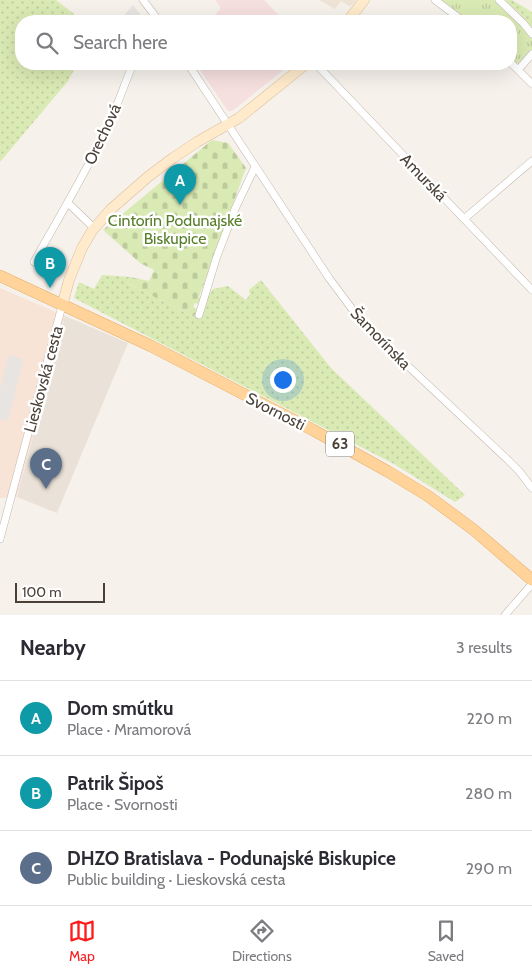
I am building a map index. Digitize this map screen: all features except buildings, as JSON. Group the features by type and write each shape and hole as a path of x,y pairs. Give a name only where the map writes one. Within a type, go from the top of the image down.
{"main road":[{"name":"Svornosti","path":"0,276 151,346 387,470 428,496 474,530 532,580"}],"street":[{"path":"144,0 154,15"},
{"path":"353,15 364,0"},
{"path":"434,0 454,15"},
{"path":"499,0 515,15"},
{"path":"517,17 532,34"},
{"path":"532,54 518,70 532,84"},
{"name":"Orechová","path":"34,262 108,128 130,70"},
{"name":"Šamorínska","path":"192,70 329,278 364,323 405,364 519,470 532,488"},
{"path":"62,306 70,276 82,248 94,228 119,202 165,164 197,142 228,125 299,70"},
{"name":"Amurská","path":"322,70 532,290"},
{"path":"464,219 532,162"},
{"path":"199,315 219,250 235,208 255,167"},
{"path":"68,203 94,228"},
{"name":"Lieskovská cesta","path":"0,539 62,306"},
{"path":"505,615 532,584"}],"shaded area":[{"path":"215,0 264,0 278,15 215,15 221,8"},
{"path":"319,0 356,0 349,6 341,1 335,9"},
{"path":"133,5 141,15 124,15"},
{"path":"200,70 283,70 232,111 228,111"},
{"path":"0,288 65,316 17,497 2,498 0,498"},
{"path":"65,316 128,343 57,513 17,497"},
{"path":"9,355 23,360 8,421 0,419 0,389"}],"green space":[{"path":"0,0 56,0 75,15 15,15 15,70 74,70 68,81 0,162"},
{"path":"440,0 494,0 510,15 460,15"},
{"path":"505,0 512,0 532,12 532,28 521,15"},
{"path":"517,21 532,39 532,50 518,63"},
{"name":"Cintorín Podunajské Biskupice","path":"212,140 228,143 246,168 199,297 201,298 198,304 195,303 193,307 197,309 194,317 127,283 130,277 149,281 154,270 140,263 103,230"},
{"path":"102,275 130,277 127,283 194,317 213,289 228,286 246,300 250,294 249,290 261,280 331,368 465,495 455,502 394,464 74,298 79,282 94,289"}],"place":[{"name":"Dom smútku","path":"180,205"},
{"name":"Patrik Šipoš","path":"50,288"},
{"name":"DHZO Bratislava - Podunajské Biskupice","path":"46,489"}]}
